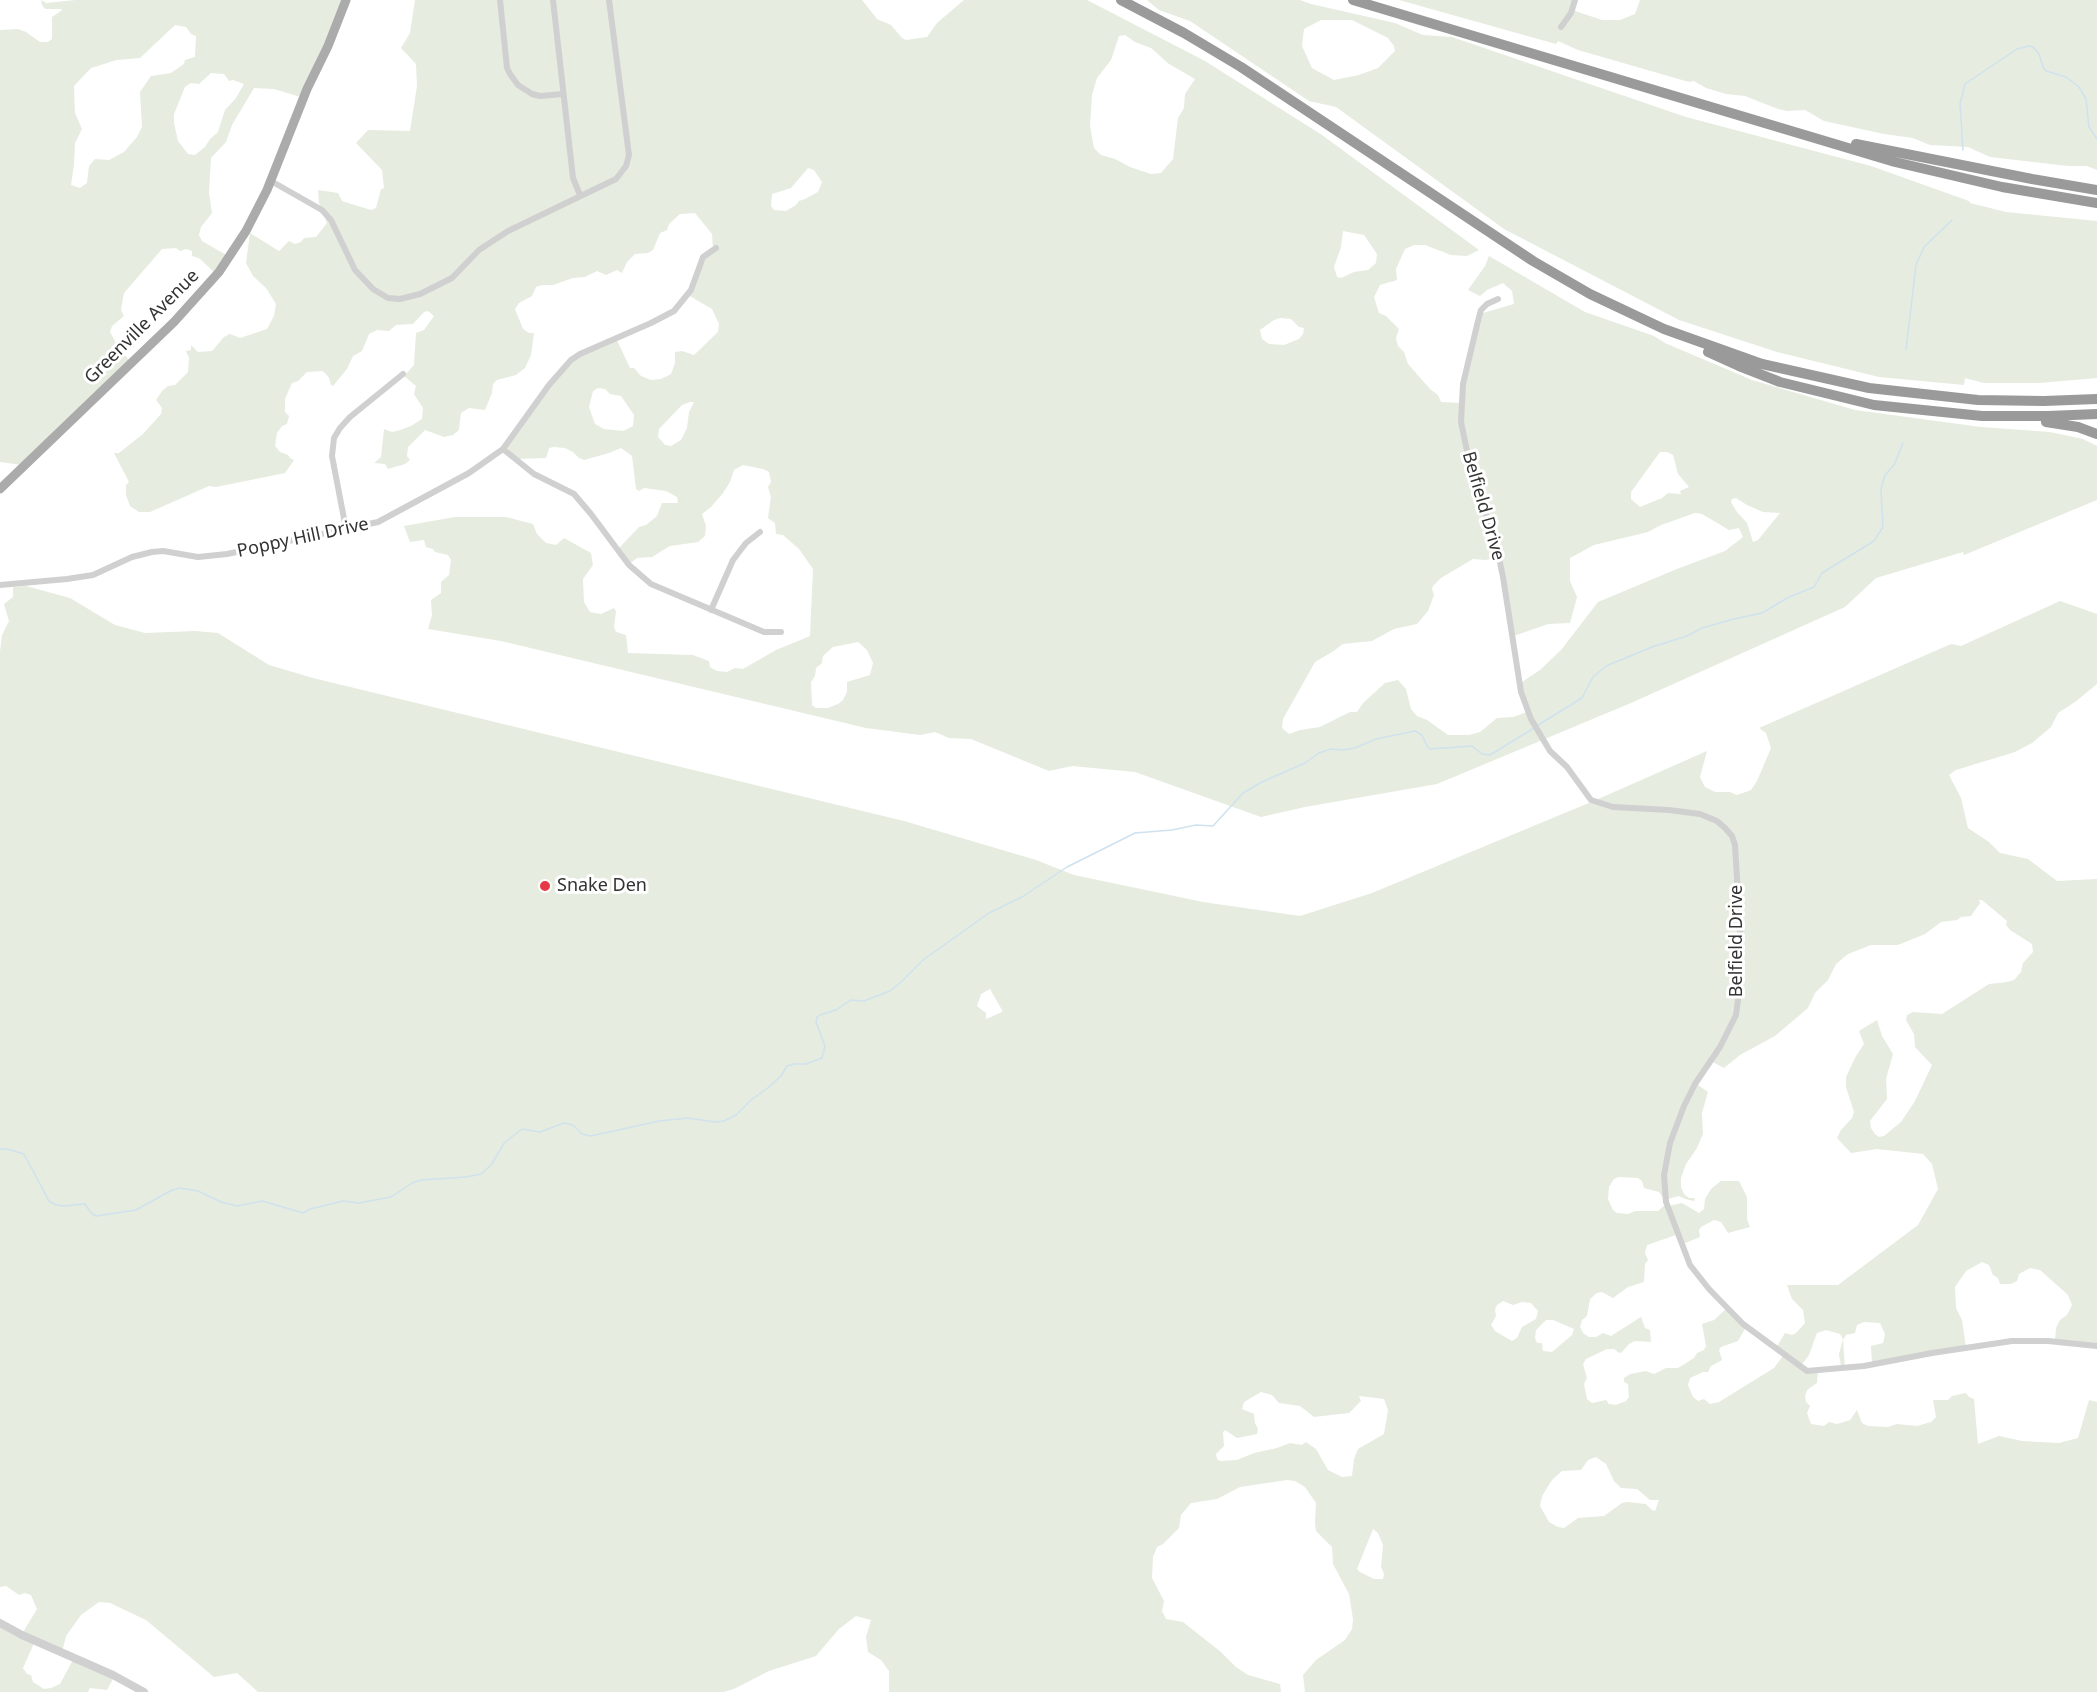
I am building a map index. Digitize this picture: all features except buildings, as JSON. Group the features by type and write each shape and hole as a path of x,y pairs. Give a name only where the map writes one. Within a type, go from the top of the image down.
{"highway":[{"path":"1121,0 1241,67 1543,267 1610,304 1680,335 1731,354 1783,369 1890,392 2000,401 2097,399"},
{"path":"1353,0 1852,150 1938,173 2024,191 2097,202"},
{"path":"1768,123 1919,158 2032,180 2097,189"},
{"path":"1680,335 1739,366 1822,394 1885,407 2065,424 2097,434"},
{"path":"2004,417 2097,414"}],"main road":[{"name":"Greenville Avenue","path":"0,489 200,295 219,272 246,231 271,181 307,88 328,46 346,0"}],"street":[{"path":"500,0 507,68 510,74 518,85 532,94 540,96 563,94"},
{"path":"553,0 573,178 580,195"},
{"path":"271,181 322,210 331,220 355,270 373,289 388,298 400,299 420,294 453,278 479,250 508,231 616,179 626,166 629,155 609,0"},
{"path":"1561,27 1571,14 1575,0"},
{"name":"Poppy Hill Drive","path":"0,585 78,578 100,572 132,557 152,552 163,551 198,557 214,556 378,522 469,473 503,449 549,385 571,360 674,310 691,290 703,257 716,248"},
{"name":"Belfield Drive","path":"1498,299 1487,303 1481,310 1463,384 1461,422 1473,480 1495,539 1503,577 1511,641 1524,699 1541,738 1550,751 1567,767 1591,800 1614,807 1700,813 1717,821 1732,836 1737,873 1740,929 1736,1015 1684,1106 1670,1143 1664,1175 1666,1202 1686,1257 1696,1273 1727,1309 1743,1324 1807,1371 1864,1366 2012,1341 2048,1341 2097,1346"},
{"path":"346,529 332,456 334,438 350,417 403,374"},
{"path":"503,449 534,474 574,494 591,513 629,565 651,584 764,632 781,632"},
{"path":"711,610 733,560 746,543 760,532"},
{"path":"0,1623 113,1675 144,1692"}],"shaded area":[{"path":"41,0 46,3 76,0 351,0 307,99 274,89 254,88 232,125 226,142 211,158 209,193 212,213 201,227 199,235 202,241 228,256 216,274 199,258 192,256 192,251 186,249 180,251 176,248 162,249 124,293 121,310 124,316 112,326 110,332 120,350 130,361 22,465 0,462 0,30 18,29 40,42 48,42 52,39 52,17 62,9 45,9","holes":["175,25 186,27 191,34 196,36 195,57 185,60 184,64 171,73 151,76 140,92 142,127 137,137 124,152 109,160 95,159 89,166 87,183 80,188 71,185 75,143 82,129 75,113 74,86 91,68 117,60 140,58","211,73 224,74 229,81 244,84 236,98 225,110 218,132 195,155 188,154 178,141 174,114 185,87 191,83 199,84"]},
{"path":"415,0 862,0 877,19 891,25 906,40 927,37 937,23 964,0 1087,0 1205,61 1322,135 1479,250 1467,256 1451,255 1425,245 1414,245 1405,249 1396,269 1397,280 1380,285 1374,297 1379,313 1386,316 1399,329 1396,338 1398,346 1404,352 1408,364 1438,395 1441,402 1460,403 1483,313 1514,304 1512,291 1503,283 1480,296 1468,290 1485,266 1489,256 1585,312 1654,336 1665,343 1752,380 1855,410 1981,427 2050,432 2083,439 2097,446 2097,500 1964,555 1963,552 1876,578 1845,607 1631,703 1437,784 1261,817 1135,772 1072,766 1049,771 971,739 949,738 935,732 920,735 866,728 501,641 428,629 432,615 431,600 441,593 441,582 449,575 451,560 448,555 426,547 424,540 410,542 404,526 455,517 506,517 533,524 537,534 546,543 556,545 564,538 591,553 593,565 583,579 584,602 590,612 601,614 614,608 616,611 614,627 616,632 626,635 628,653 693,655 709,661 710,667 717,671 743,669 776,650 810,636 813,569 799,549 783,535 776,534 775,523 768,518 771,497 768,487 771,482 769,472 763,469 743,465 734,470 723,493 702,514 706,526 705,536 698,542 670,546 652,557 637,558 628,565 618,549 639,527 646,525 657,516 662,503 678,503 677,497 666,491 636,489 632,456 621,448 584,460 565,448 554,447 549,448 546,458 516,459 507,448 563,370 583,354 616,338 630,368 634,368 641,376 651,380 661,379 671,374 675,363 675,352 682,351 694,355 718,332 719,324 712,309 688,295 704,255 713,250 712,234 695,213 680,214 669,224 667,230 660,233 653,250 648,253 635,254 627,262 622,273 617,270 606,275 597,271 585,277 536,287 532,296 519,303 515,309 523,329 534,333 531,355 525,368 516,375 497,380 493,384 485,410 469,408 461,413 459,430 453,435 444,437 425,430 408,447 407,456 410,460 405,464 388,469 385,464 374,463 381,457 384,429 397,431 422,419 423,408 414,394 416,386 404,376 414,365 416,333 424,330 434,316 428,311 424,312 413,324 396,325 389,331 377,330 369,334 362,351 353,356 347,369 333,386 322,371 307,372 298,381 292,383 285,399 285,412 289,416 287,424 282,426 277,433 275,446 280,452 294,460 285,473 216,487 209,486 150,512 139,512 130,506 126,495 126,485 129,482 114,453 119,453 143,434 161,414 162,408 156,400 162,391 168,386 175,385 188,372 189,358 186,351 191,350 191,345 198,352 212,351 224,337 230,334 240,338 267,329 274,316 276,304 266,288 253,276 246,263 250,233 279,251 289,241 295,244 304,238 316,237 327,223 319,203 318,190 338,193 342,201 371,210 376,208 381,189 384,188 382,170 356,143 368,130 410,131 417,86 416,64 401,48 410,33","holes":["1125,35 1151,48 1169,64 1195,79 1185,94 1184,108 1178,118 1173,159 1161,173 1151,174 1130,167 1101,155 1094,148 1090,126 1092,95 1097,78 1111,60 1119,36","808,168 814,170 822,182 818,192 799,201 786,211 774,210 771,206 772,194 791,188","1343,231 1364,235 1377,254 1376,263 1368,270 1354,272 1341,278 1337,277 1334,267 1341,247","1280,318 1291,319 1299,327 1304,328 1299,339 1284,345 1269,344 1262,339 1260,330","598,388 621,396 634,415 633,426 623,431 604,429 595,424 589,407 593,391","694,402 681,440 671,446 665,445 658,437 659,429 682,405","1660,452 1673,455 1678,474 1689,487 1680,491 1681,494 1668,493 1640,507 1631,499 1631,492","1736,498 1763,512 1780,513 1758,540 1753,542 1747,523 1731,502","1695,513 1702,514 1729,530 1739,528 1743,537 1725,551 1598,602 1561,650 1540,670 1519,684 1527,712 1513,717 1497,718 1480,732 1469,735 1448,735 1427,720 1417,716 1411,709 1406,689 1398,680 1385,683 1363,703 1357,712 1350,712 1320,727 1289,734 1282,728 1283,719 1315,662 1343,644 1372,641 1394,629 1417,624 1428,611 1434,595 1433,586 1441,578 1473,559 1486,560 1498,557 1511,637 1548,624 1570,623 1577,597 1570,581 1570,558 1594,545 1648,532","858,642 867,650 873,663 870,675 847,682 847,692 838,704 828,708 816,708 812,705 811,682 816,668 822,663 823,656 833,647"]},
{"path":"1147,0 1300,0 1395,23 1423,35 1452,37 1686,117 1871,166 1970,203 2006,212 2097,221 2097,378 2039,383 1984,383 1965,378 1964,385 1879,377 1777,352 1679,320 1504,229 1336,107 1309,101 1190,21 1159,10","holes":["1321,20 1352,20 1388,38 1395,51 1378,68 1334,80 1312,68 1302,46 1304,29"]},
{"path":"1399,0 1575,0 1572,10 1602,20 1620,20 1635,14 1640,0 2097,0 2097,170 2087,166 1990,157 1968,147 1930,145 1913,138 1824,121 1805,110 1778,109 1745,96 1726,94 1706,88 1694,81 1689,82 1578,50 1558,41 1556,44"},
{"path":"26,586 70,598 115,625 145,633 195,631 218,633 269,665 313,678 904,821 1036,860 1074,875 1203,902 1300,916 1372,893 1707,751 1700,777 1705,787 1715,792 1730,792 1737,795 1751,790 1771,748 1766,733 1759,728 1951,644 1961,646 2060,601 2097,614 2097,684 2058,713 2051,727 2032,743 2015,752 1956,770 1949,775 1961,798 1968,828 1989,842 2000,853 2028,859 2057,881 2097,879 2097,1345 2055,1341 2056,1328 2072,1305 2068,1295 2040,1270 2030,1268 2019,1274 2017,1281 2011,1284 2000,1284 1989,1265 1982,1262 1966,1271 1955,1287 1956,1308 1962,1320 1966,1347 1872,1363 1871,1346 1883,1343 1885,1334 1880,1323 1864,1322 1857,1325 1855,1333 1846,1335 1843,1340 1845,1368 1841,1367 1839,1354 1843,1339 1840,1334 1826,1330 1817,1333 1809,1355 1800,1367 1818,1372 1817,1383 1807,1390 1805,1396 1810,1406 1807,1413 1811,1424 1824,1426 1829,1422 1837,1424 1850,1420 1857,1410 1862,1423 1868,1426 1888,1427 1897,1424 1917,1426 1931,1422 1936,1417 1933,1400 1948,1400 1952,1396 1966,1393 1974,1399 1978,1444 1999,1436 2022,1441 2059,1443 2078,1438 2089,1400 2097,1402 2097,1692 1305,1692 1303,1675 1316,1660 1345,1640 1352,1629 1353,1619 1349,1594 1333,1564 1332,1547 1316,1531 1316,1503 1305,1487 1295,1481 1287,1480 1240,1487 1217,1499 1191,1503 1181,1515 1179,1528 1157,1547 1153,1557 1152,1578 1164,1601 1162,1611 1166,1619 1183,1622 1248,1675 1280,1684 1281,1692 889,1692 889,1671 881,1660 868,1652 866,1637 871,1620 856,1616 839,1629 816,1656 769,1671 734,1689 723,1692 258,1692 237,1673 214,1677 146,1620 110,1603 99,1602 81,1615 66,1636 62,1652 35,1641 23,1668 27,1674 31,1675 33,1682 44,1689 51,1688 60,1684 74,1658 113,1679 107,1690 90,1688 88,1692 0,1692 0,1623 22,1634 37,1609 31,1595 25,1593 19,1595 6,1586 0,1587 0,652 2,635 9,621 4,604 13,597 13,587","holes":["1979,900 1982,900 2007,921 2006,925 2010,930 2032,944 2033,952 2023,963 2021,972 2014,980 1989,984 1942,1014 1913,1012 1907,1015 1906,1020 1914,1034 1915,1047 1932,1065 1915,1101 1901,1122 1884,1136 1879,1137 1875,1134 1870,1121 1887,1099 1886,1079 1893,1054 1882,1036 1877,1020 1859,1031 1864,1044 1846,1077 1846,1087 1854,1112 1837,1138 1851,1153 1877,1149 1923,1154 1932,1164 1938,1189 1918,1225 1838,1285 1787,1285 1792,1299 1803,1310 1805,1323 1796,1333 1792,1335 1785,1333 1776,1348 1783,1356 1774,1368 1719,1402 1710,1404 1704,1399 1698,1401 1693,1397 1688,1385 1690,1378 1708,1372 1711,1366 1722,1360 1719,1350 1721,1347 1738,1341 1746,1327 1726,1309 1714,1320 1702,1324 1706,1346 1694,1358 1678,1368 1666,1368 1654,1374 1646,1371 1630,1374 1624,1378 1624,1382 1628,1384 1629,1397 1626,1401 1616,1405 1609,1404 1606,1400 1592,1403 1587,1399 1584,1384 1587,1378 1583,1364 1586,1359 1607,1349 1622,1352 1635,1341 1651,1342 1650,1330 1645,1328 1641,1317 1611,1336 1603,1333 1596,1337 1589,1337 1583,1333 1580,1327 1582,1320 1587,1316 1590,1299 1602,1292 1613,1298 1628,1287 1644,1282 1645,1264 1648,1260 1645,1253 1647,1245 1676,1235 1683,1244 1700,1237 1701,1227 1714,1220 1721,1222 1728,1233 1750,1227 1747,1219 1747,1197 1739,1181 1721,1181 1711,1189 1705,1199 1704,1209 1699,1213 1682,1203 1668,1206 1668,1199 1679,1196 1694,1201 1695,1198 1689,1198 1684,1194 1681,1178 1703,1134 1702,1113 1708,1092 1695,1083 1711,1061 1724,1068 1740,1055 1775,1036 1808,1008 1815,993 1828,980 1836,964 1848,954 1871,945 1898,945 1925,934 1941,922 1971,916 1980,903","990,989 1002,1012 986,1019 986,1013 977,1006 981,994","1619,1177 1638,1178 1642,1181 1644,1188 1659,1192 1667,1203 1658,1211 1617,1213 1608,1199 1609,1187 1614,1179","1503,1301 1513,1305 1522,1302 1531,1303 1538,1311 1536,1319 1522,1327 1517,1338 1512,1341 1495,1331 1491,1325 1496,1316 1497,1305","1546,1320 1553,1320 1574,1329 1572,1335 1552,1352 1543,1351 1542,1343 1537,1343 1536,1330","1261,1392 1272,1395 1279,1403 1300,1406 1314,1417 1349,1413 1361,1401 1359,1396 1384,1399 1388,1410 1384,1434 1358,1449 1352,1476 1342,1477 1328,1470 1316,1449 1306,1442 1302,1445 1290,1443 1237,1460 1220,1461 1217,1459 1216,1454 1224,1446 1223,1432 1225,1430 1237,1438 1257,1434 1254,1414 1242,1409 1244,1402","1596,1457 1606,1464 1614,1481 1621,1488 1637,1489 1650,1500 1659,1500 1655,1511 1646,1504 1627,1502 1604,1516 1578,1518 1564,1528 1549,1522 1540,1506 1542,1496 1552,1480 1562,1471 1581,1470 1588,1460","1373,1529 1378,1533 1383,1545 1381,1567 1384,1574 1383,1579 1374,1579 1357,1569"]}],"waterway":[{"path":"1963,150 1960,104 1965,84 2017,49 2029,46 2039,54 2046,71 2066,77 2079,87 2086,99 2089,127 2097,139"},
{"path":"1906,350 1916,265 1924,247 1952,220"},
{"path":"1538,725 1582,698 1593,677 1606,666 1652,647 1687,636 1702,628 1762,613 1789,597 1814,587 1822,573 1874,541 1883,527 1881,489 1885,475 1894,465 1903,443"},
{"path":"0,1149 24,1154 49,1201 64,1206 85,1204 96,1216 136,1210 180,1188 198,1191 221,1202 237,1206 262,1201 303,1213 310,1209 343,1201 359,1203 391,1197 412,1183 421,1180 481,1174 491,1165 505,1142 522,1129 540,1132 564,1123 573,1125 582,1134 591,1136 659,1121 688,1118 724,1121 736,1115 769,1087 781,1076 787,1066 806,1064 822,1058 825,1046 816,1022 817,1017 836,1010 851,1000 864,1001 890,991 923,960 989,913 1022,897 1067,867 1135,833 1172,830 1196,825 1213,826 1243,793 1331,749 1355,748 1376,739 1415,731 1422,735 1430,749 1472,746 1482,754 1490,755 1534,728"}],"place":[{"name":"Snake Den","path":"545,886"}]}
